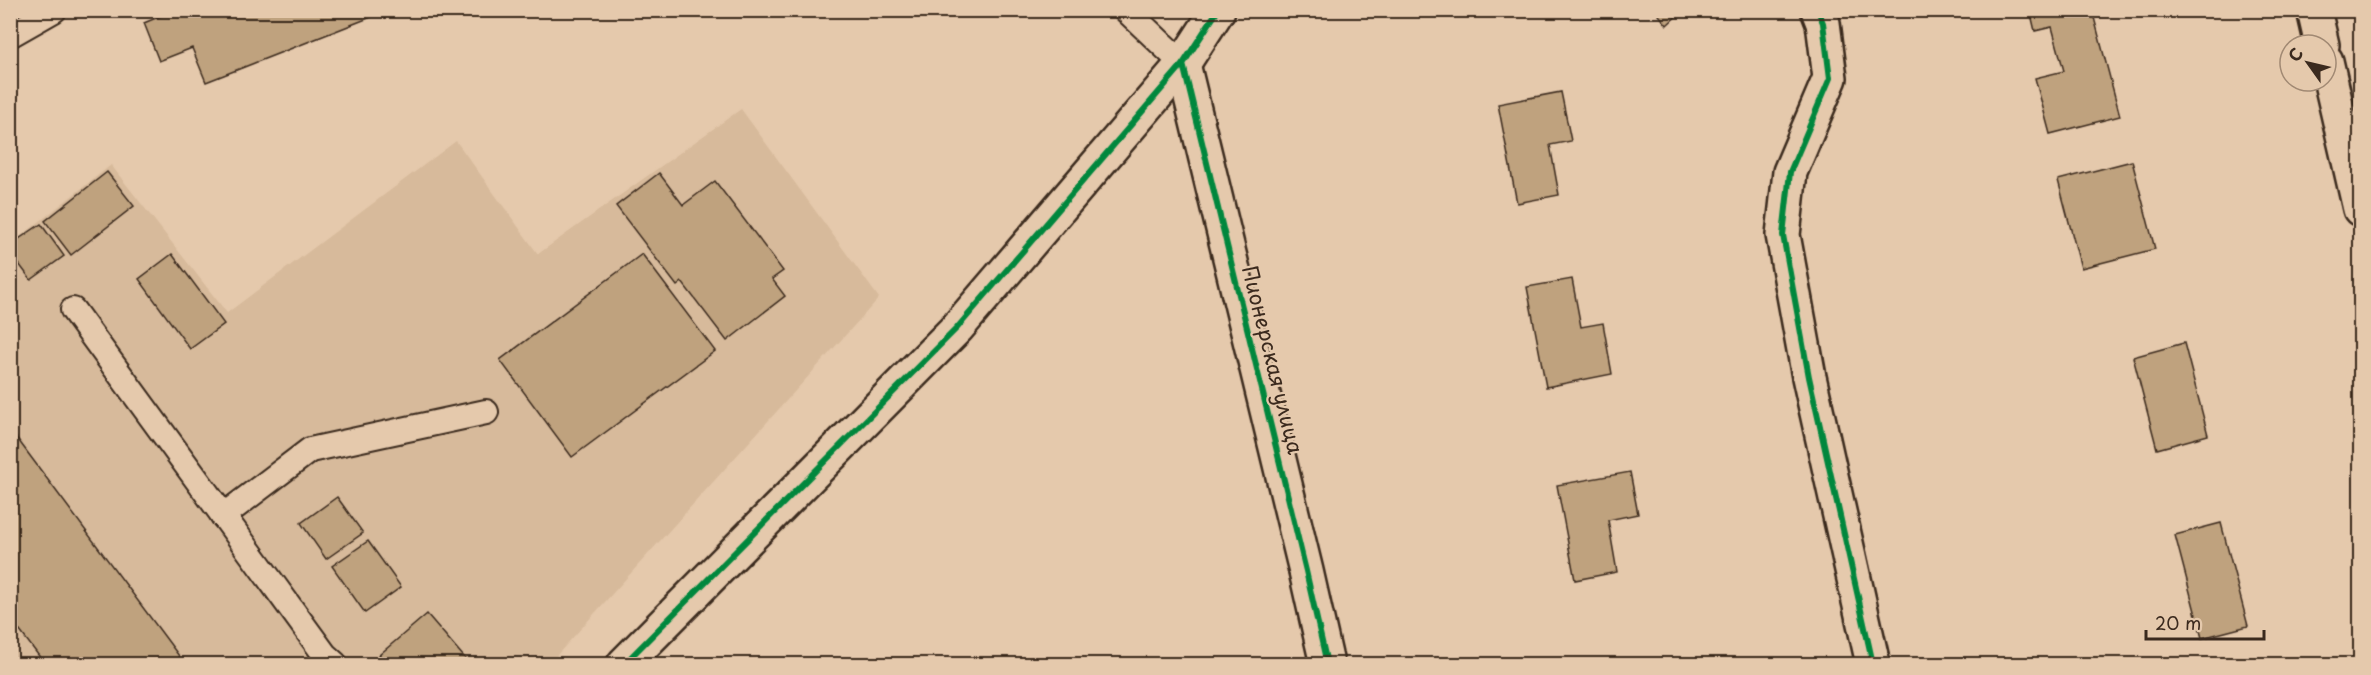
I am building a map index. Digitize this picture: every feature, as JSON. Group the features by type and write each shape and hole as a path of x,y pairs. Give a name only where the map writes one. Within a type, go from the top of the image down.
{"street":[{"path":"624,664 957,328 1183,63 1218,10"},
{"path":"1818,10 1823,23 1830,78 1790,172 1783,235 1809,377 1873,664"},
{"path":"2314,10 2319,33"},
{"name":"Пионерская улица","path":"1183,63 1327,664"},
{"path":"2334,93 2361,209"}],"lane":[{"path":"10,35 54,10"},
{"path":"1126,10 1183,63"},
{"path":"73,310 325,655 335,664"},
{"path":"223,516 310,450 486,412"}],"shaded area":[{"path":"741,109 879,298 549,664 11,664 11,244 111,165 227,313 456,141 538,254"}],"building":[{"path":"175,10 389,10 206,82 192,48 159,61 144,23"},
{"path":"1655,10 1683,10 1667,25"},
{"path":"2030,10 2092,10 2120,116 2050,134 2035,78 2064,71 2052,27 2035,31"},
{"path":"1561,92 1571,141 1550,145 1559,195 1517,203 1498,104"},
{"path":"2132,161 2155,249 2081,268 2058,180"},
{"path":"107,172 134,206 71,255 45,221"},
{"path":"659,173 683,205 715,181 783,271 772,279 785,296 727,341 682,282 677,286 616,206"},
{"path":"41,224 64,256 31,280 10,252 10,245"},
{"path":"172,254 224,324 190,349 139,279"},
{"path":"642,254 715,351 572,457 500,360"},
{"path":"1572,279 1581,327 1603,323 1612,374 1546,387 1527,287"},
{"path":"2184,343 2208,435 2157,449 2133,357"},
{"path":"10,429 185,664 45,664 10,618"},
{"path":"1630,472 1638,514 1608,520 1617,572 1575,580 1557,485"},
{"path":"337,497 363,533 326,559 301,523"},
{"path":"2221,523 2248,626 2202,638 2175,535"},
{"path":"368,541 401,587 365,613 332,566"},
{"path":"427,614 470,664 387,664 379,655"}],"cycle path":[{"path":"624,664 957,328 1183,64 1218,10"},
{"path":"1818,10 1823,23 1830,78 1790,172 1783,235 1809,377 1873,664"},
{"path":"1183,64 1327,664"}]}
